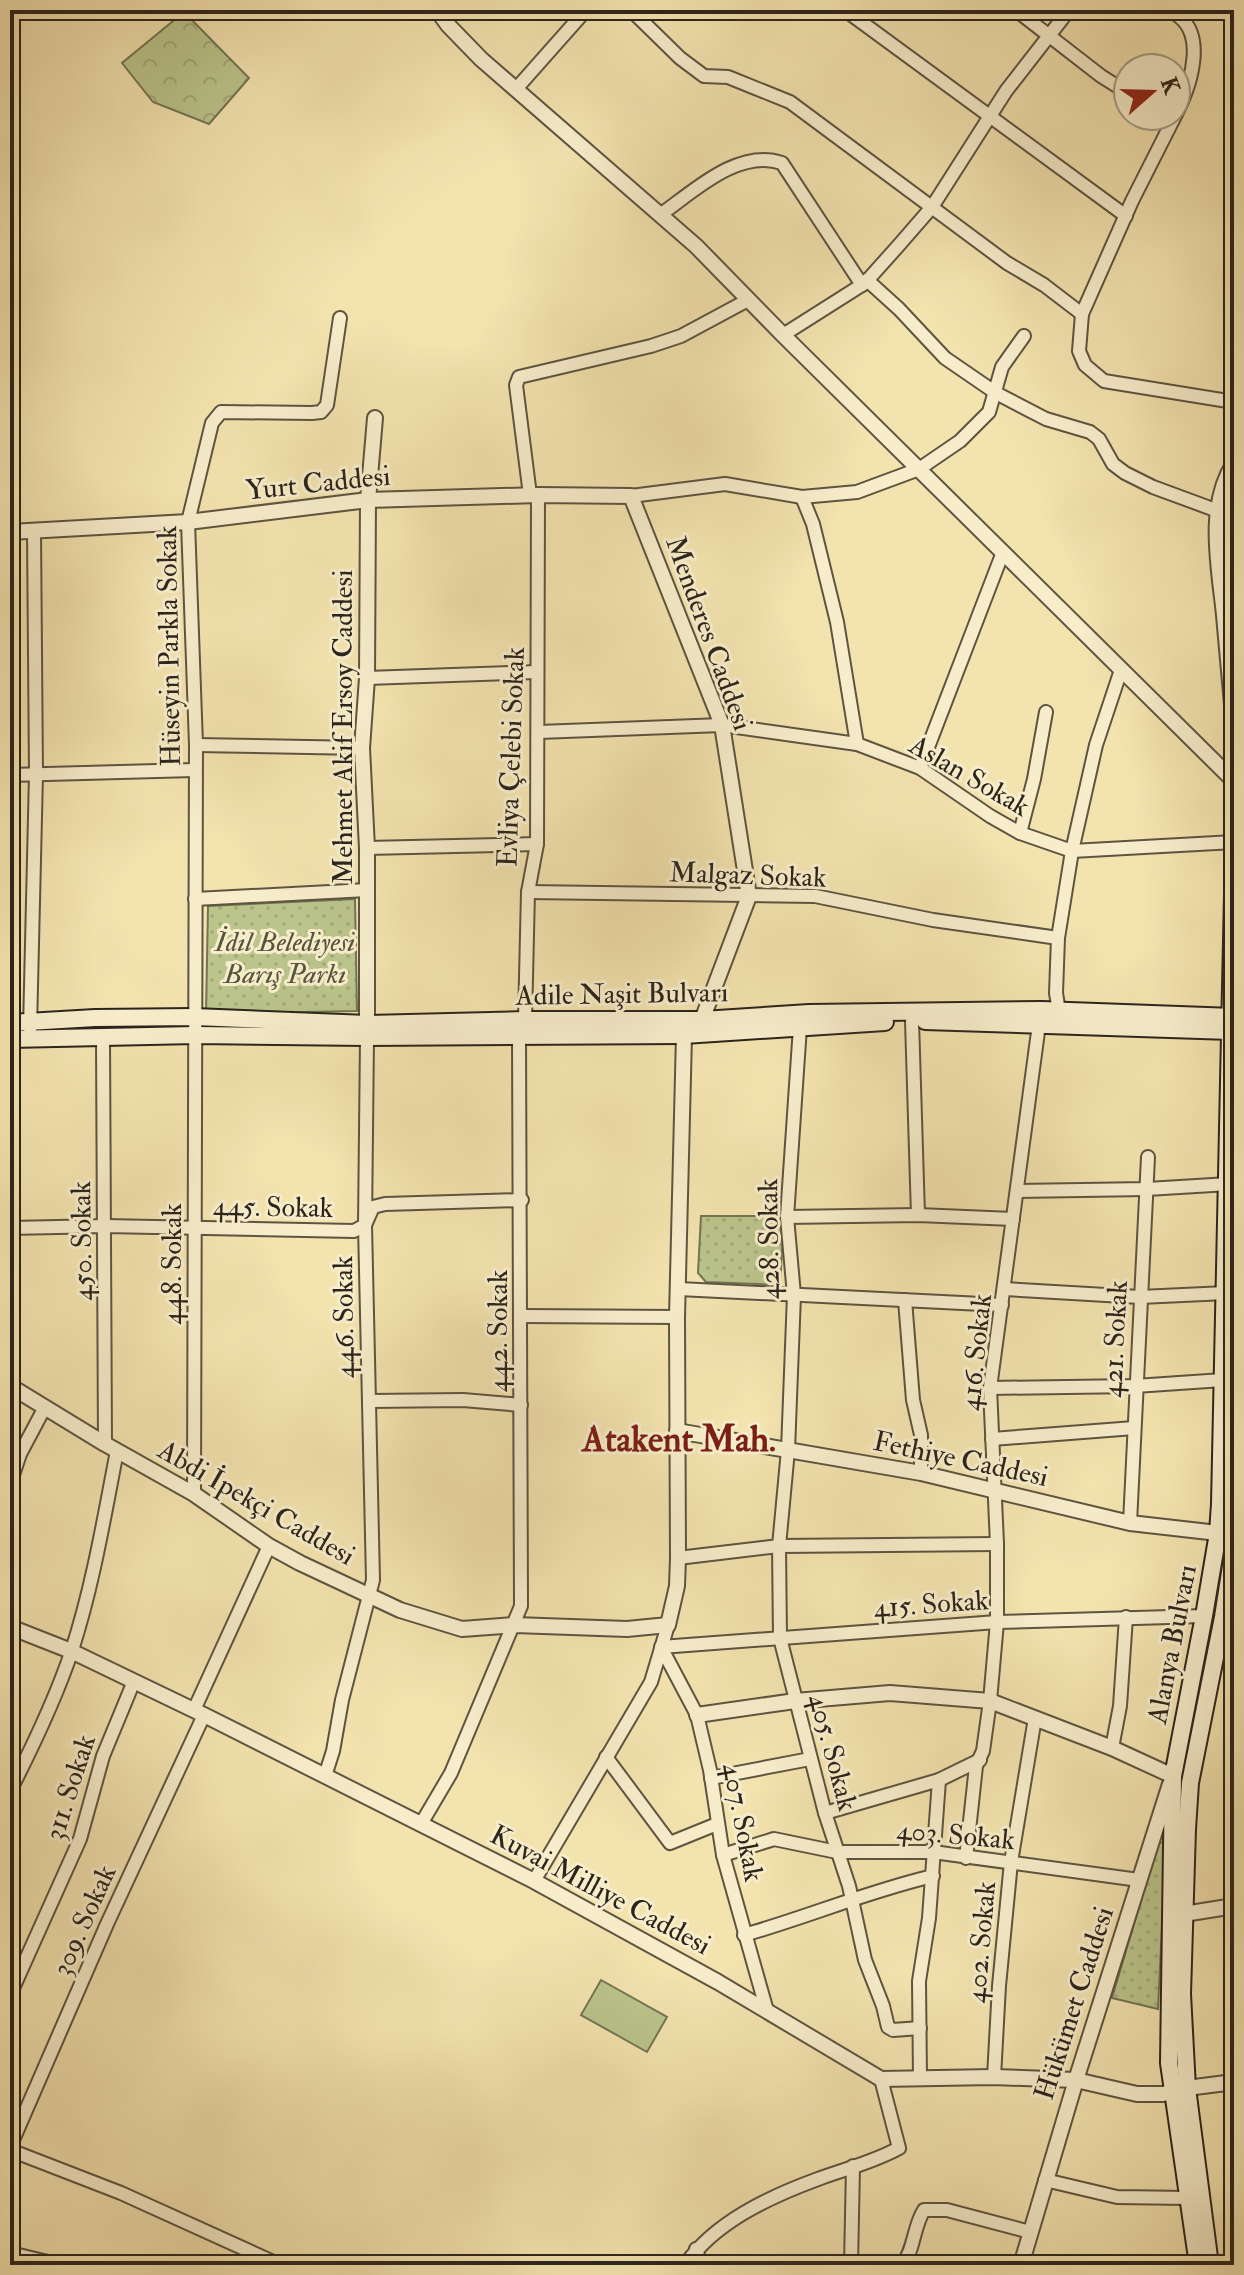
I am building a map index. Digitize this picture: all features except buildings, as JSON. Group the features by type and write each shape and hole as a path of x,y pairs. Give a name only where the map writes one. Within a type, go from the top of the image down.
{"main road":[{"name":"Alanya Bulvarı","path":"1210,2265 1180,2090 1169,2063 1173,1776 1204,1616 1226,1535 1223,1380 1234,845"},
{"name":"Adile Naşit Bulvarı","path":"10,1023 31,1031 103,1037 522,1028 809,1013 1232,1024"},
{"name":"Adile Naşit Bulvarı","path":"10,1039 31,1031 95,1018 194,1017 368,1031"},
{"name":"Adile Naşit Bulvarı","path":"522,1028 684,1035 912,1021 1050,1018"},
{"name":"Alanya Bulvarı","path":"1198,2265 1187,2198 1180,2090 1190,1783 1234,1547"}],"street":[{"path":"437,10 481,59 696,246 1234,781"},
{"path":"516,89 586,10"},
{"path":"631,10 680,58 704,76 728,77 790,102 1082,314"},
{"path":"845,10 1126,216"},
{"path":"1016,10 1112,81"},
{"path":"783,335 864,282 932,207 1006,91 1069,10"},
{"path":"1167,10 1175,13 1190,30 1194,53 1192,72"},
{"path":"1165,132 1082,314 1079,351 1085,365 1104,381 1234,402"},
{"path":"660,215 722,172 751,161 770,159 782,163 864,282 899,309 945,358 996,393 1046,419 1090,432 1099,439 1113,464 1125,473 1218,511"},
{"name":"Evliya Çelebi Sokak","path":"522,1028 528,892 537,844 539,732 534,495 516,385 519,377 681,336 748,300"},
{"name":"Hüseyin Parkla Sokak","path":"196,1035 196,745 188,522 212,423 221,412 312,413 321,412 327,405 340,318"},
{"path":"631,496 725,484 802,497 857,492 919,469 960,441 989,412 1002,367 1024,336"},
{"name":"Mehmet Akif Ersoy Caddesi","path":"368,1031 367,848 362,748 367,678 368,500 375,418"},
{"path":"1234,463 1225,477 1218,511 1217,541 1234,727"},
{"name":"Yurt Caddesi","path":"10,532 188,522 368,500 534,495 631,496"},
{"name":"Menderes Caddesi","path":"631,496 722,725 749,896 702,1020"},
{"path":"802,497 813,524 837,622 857,744"},
{"path":"31,1031 36,774 34,532"},
{"path":"1217,541 1234,543"},
{"path":"920,768 1003,552"},
{"name":"416. Sokak","path":"966,1858 976,1766 980,1760 990,1701 997,1622 990,1388 1017,1191 1056,993 1058,938 1072,851 1096,745 1121,670"},
{"path":"367,678 537,672"},
{"path":"1020,833 1046,712"},
{"name":"Aslan Sokak","path":"539,732 722,725 857,744 920,768 1020,833 1072,851 1234,845"},
{"path":"196,745 362,748"},
{"path":"10,775 194,770"},
{"path":"367,848 537,844"},
{"path":"195,899 367,890"},
{"name":"Malgaz Sokak","path":"528,892 815,896 933,920 1058,938"},
{"path":"912,1021 918,1215"},
{"name":"428. Sokak","path":"788,1450 794,1295 787,1217 800,1027"},
{"name":"442. Sokak","path":"421,1824 451,1773 521,1606 522,1028"},
{"name":"446. Sokak","path":"325,1776 362,1613 373,1580 365,1225 368,1031"},
{"name":"448. Sokak","path":"194,1494 196,1035"},
{"path":"534,1881 651,1682 677,1586 677,1317 684,1035"},
{"name":"450. Sokak","path":"10,1791 71,1651 94,1569 111,1448 103,1037"},
{"name":"421. Sokak","path":"1130,1523 1148,1157"},
{"path":"1017,1191 1229,1184"},
{"name":"445. Sokak","path":"10,1228 105,1226 354,1231 365,1225 373,1207 385,1204 522,1200"},
{"path":"787,1217 918,1215 1013,1219"},
{"path":"679,1289 1002,1305"},
{"path":"1005,1289 1140,1297 1226,1293"},
{"path":"905,1300 913,1400 921,1435 921,1473"},
{"path":"521,1316 677,1317"},
{"path":"990,1388 1135,1386 1223,1380"},
{"name":"Abdi İpekçi Caddesi","path":"10,1386 194,1494 269,1546 400,1610 462,1629 515,1625 627,1629 668,1625"},
{"path":"369,1401 463,1400 521,1405"},
{"path":"10,1484 20,1454 45,1407"},
{"path":"992,1439 1134,1428"},
{"name":"Fethiye Caddesi","path":"677,1431 921,1473 1130,1523 1226,1535"},
{"name":"405. Sokak","path":"788,1450 779,1546 780,1638 865,1960 888,2027 893,2030 920,2028"},
{"path":"678,1558 779,1546 997,1544"},
{"name":"309. Sokak","path":"10,2148 269,1546"},
{"name":"415. Sokak","path":"661,1647 997,1622 1204,1616"},
{"path":"1112,1748 1120,1706 1126,1617"},
{"name":"Kuvai Milliye Caddesi","path":"10,1627 71,1651 199,1712 534,1881 767,2011 881,2079"},
{"name":"407. Sokak","path":"661,1647 697,1715 723,1855 767,2011"},
{"name":"311. Sokak","path":"10,1995 80,1839 103,1756 134,1681"},
{"path":"697,1715 795,1701 890,1693 990,1701 1112,1748 1190,1783"},
{"name":"402. Sokak","path":"994,2077 1011,1862 1035,1718"},
{"path":"606,1757 670,1843 717,1824"},
{"path":"711,1778 810,1759"},
{"path":"825,1813 939,1780 980,1760"},
{"path":"10,1762 24,1764"},
{"name":"Hükümet Caddesi","path":"1021,2265 1173,1776"},
{"path":"920,2077 919,1981 933,1876 939,1780"},
{"name":"403. Sokak","path":"723,1855 774,1839 837,1852 933,1852 1139,1880"},
{"path":"744,1935 892,1886 933,1876"},
{"path":"1184,1914 1234,1906"},
{"path":"685,2265 706,2238 743,2213 814,2180 899,2148 881,2079 994,2077 1076,2080 1137,2094 1234,2082"},
{"path":"10,2148 121,2193 273,2264"},
{"path":"851,2265 853,2166"},
{"path":"1045,2180 1117,2197 1187,2198"},
{"path":"902,2265 912,2247 924,2210 947,2210 1030,2232"},
{"path":"696,2249 701,2265"},
{"path":"10,2254 56,2265"},
{"path":"1227,2265 1234,2263"}],"green space":[{"path":"184,12 249,78 209,124 153,102 122,63"},
{"name":"İdil Belediyesi Barış Parkı","path":"355,899 357,1011 206,1014 208,906"},
{"path":"701,1216 784,1216 780,1285 706,1282 698,1273"},
{"path":"1166,1842 1158,2009 1112,1998 1158,1843"},
{"path":"601,1980 667,2017 647,2052 581,2015"}],"district":[{"name":"Atakent Mah.","path":"679,1438"}]}
